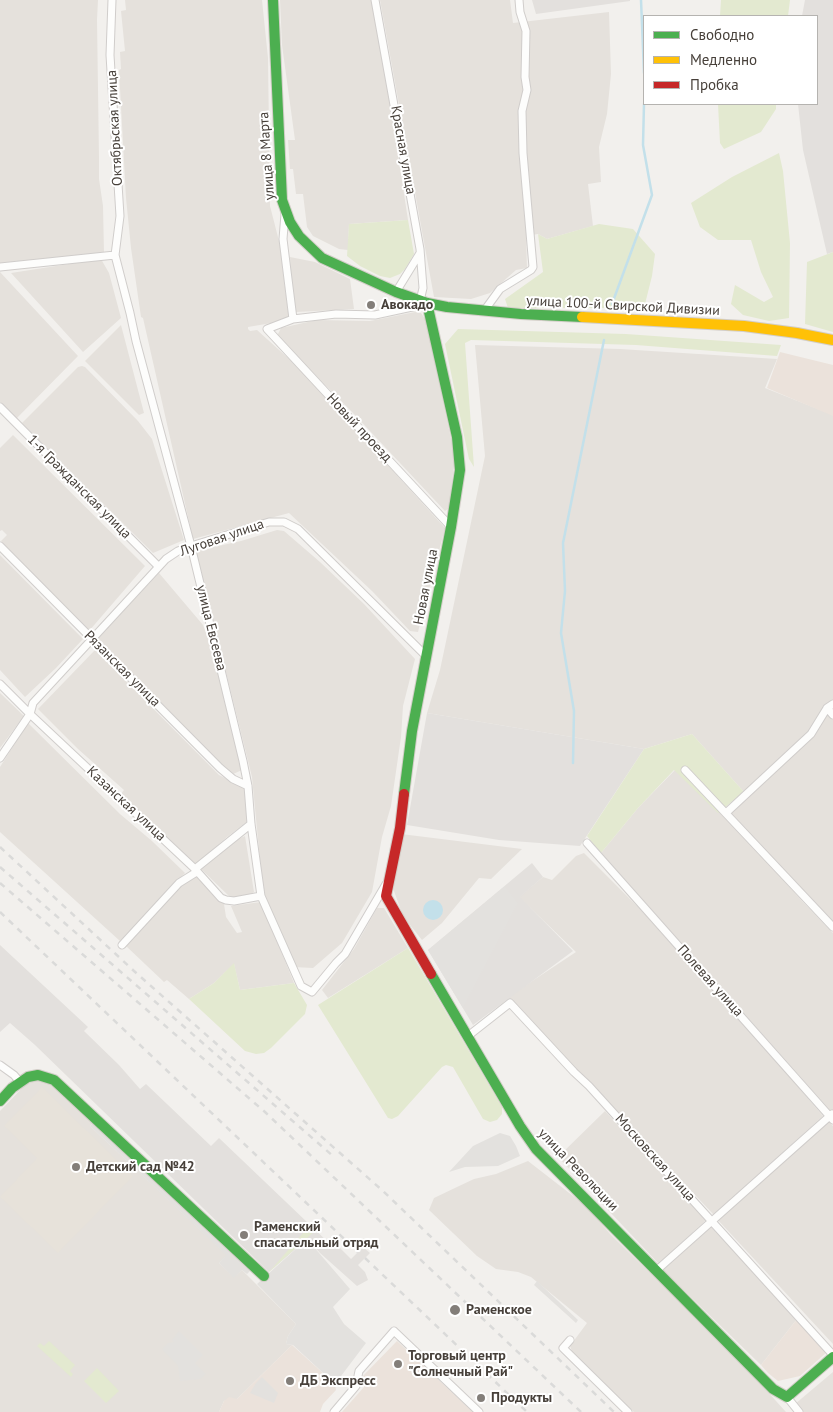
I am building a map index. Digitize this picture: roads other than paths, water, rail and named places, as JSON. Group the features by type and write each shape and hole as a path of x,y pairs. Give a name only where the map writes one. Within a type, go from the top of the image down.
{"street":[{"name":"Октябрьская улица","path":"112,0 110,55 120,216 115,255"},
{"name":"улица 8 Марта","path":"273,0 280,187 285,211 299,236 322,258 420,301"},
{"name":"Красная улица","path":"375,0 420,252 423,288 420,301"},
{"path":"484,311 500,289 534,267 524,159 522,111 527,90 525,77 526,31 520,12 519,0"},
{"path":"285,211 283,239 293,319 336,314 374,315 420,301"},
{"path":"396,292 420,252"},
{"path":"0,267 115,255"},
{"name":"улица Евсеева","path":"115,255 191,546 248,786 261,896 301,986 312,992 345,954 390,877"},
{"name":"улица 100-й Свирской Дивизии","path":"420,301 484,311 744,326 833,340"},
{"name":"Новая улица","path":"390,877 400,828 412,731 459,480 460,460 420,301"},
{"name":"Новый проезд","path":"293,319 267,329 451,527"},
{"name":"1-я Гражданская улица","path":"0,407 158,566"},
{"name":"Луговая улица","path":"0,758 30,714 33,703 158,566 178,551 269,522 290,524 298,530 426,656"},
{"name":"Рязанская улица","path":"0,546 224,772 233,779 248,786"},
{"name":"Казанская улица","path":"0,684 195,869 215,892 226,900 261,896"},
{"path":"830,706 833,715"},
{"path":"726,812 811,734 830,706"},
{"path":"685,770 833,927"},
{"path":"122,945 179,883 195,873 195,869 251,824"},
{"name":"Полевая улица","path":"587,843 832,1116"},
{"name":"улица Революции","path":"390,877 386,896 388,900 520,1126 536,1149 657,1270 748,1366 773,1389 787,1397 799,1412"},
{"name":"Московская улица","path":"468,1036 510,1003 589,1086 833,1356"},
{"path":"0,1065 20,1082"},
{"path":"0,1101 20,1082 33,1076 46,1077 60,1085 264,1276"},
{"path":"657,1270 832,1116"},
{"path":"334,1412 356,1386 361,1369 394,1331 478,1412"},
{"path":"570,1340 562,1348 628,1412"},
{"path":"787,1397 833,1356"}],"water":[{"path":"433,900 440,903 443,910 440,917 433,920 426,917 423,910 426,903"}],"waterway":[{"path":"641,0 643,49"},
{"path":"612,304 652,195 643,145 644,105"},
{"path":"573,763 574,711 561,633 565,591 563,543 604,340"}],"railway":[{"path":"0,847 134,971 383,1191 614,1412"},
{"path":"0,867 333,1156"},
{"path":"0,883 265,1112 581,1412"},
{"path":"0,912 358,1252"},
{"path":"365,1258 527,1412"}],"place":[{"name":"Авокадо","path":"371,305"},
{"name":"Детский сад №42","path":"76,1167"},
{"name":"Раменский спасательный отряд","path":"244,1235"},
{"name":"Раменское","path":"455,1310"},
{"name":"Торговый центр \"Солнечный Рай\"","path":"398,1364"},
{"name":"ДБ Экспресс","path":"290,1381"},
{"name":"Продукты","path":"481,1398"}]}
